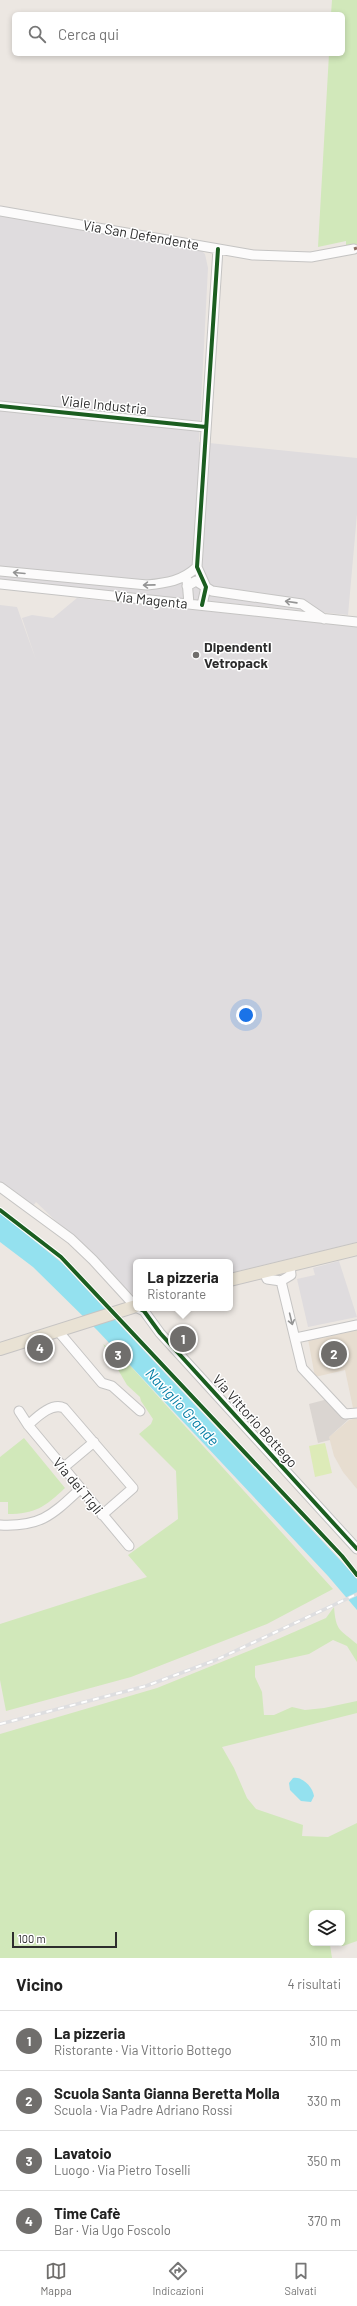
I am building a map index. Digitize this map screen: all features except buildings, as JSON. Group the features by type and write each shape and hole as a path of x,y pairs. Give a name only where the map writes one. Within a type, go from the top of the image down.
{"main road":[{"path":"233,1279 357,1249"},
{"path":"0,1349 133,1307"}],"street":[{"name":"Via San Defendente","path":"0,211 218,249 280,258 311,258 354,249"},
{"path":"202,605 206,587 197,567 218,249"},
{"name":"Viale Industria","path":"0,406 206,427"},
{"path":"189,604 187,582 197,567"},
{"name":"Via Magenta","path":"0,571 147,585 196,581 212,590 302,604 325,620"},
{"name":"Via Magenta","path":"0,584 202,605 325,620 357,622"},
{"name":"Via Vittorio Bottego","path":"0,1187 71,1239 93,1260 133,1306"},
{"path":"264,1271 267,1279 281,1281 291,1275 290,1265"},
{"path":"281,1281 296,1338 302,1368 345,1414 357,1413"},
{"name":"Via Vittorio Bottego","path":"144,1311 160,1333 357,1549"},
{"path":"296,1338 357,1324"},
{"path":"58,1331 102,1383 112,1386 140,1411"},
{"path":"28,1425 51,1408 61,1406 133,1488 102,1514"},
{"name":"Via dei Tigli","path":"19,1411 28,1425 80,1489 129,1546"},
{"path":"64,1468 94,1442"},
{"path":"0,1524 35,1523 53,1513 80,1489"}],"shaded area":[{"path":"0,214 200,249 205,254 208,268 199,442 357,458 357,514 348,615 0,580"},
{"path":"77,598 357,626 357,1242 233,1272 233,1259 133,1259 133,1295 36,1202 33,1206 0,1183 0,605 17,607 36,660 22,618 32,615 53,618"},
{"path":"339,1261 357,1317 308,1327 297,1279 315,1275 313,1268"},
{"path":"357,1328 357,1407 353,1408 345,1370 315,1377 308,1339"},
{"path":"328,1399 349,1419 329,1437 330,1440 318,1443 309,1404"},
{"path":"357,1418 357,1489 343,1472 334,1456 329,1437 349,1420"}],"green space":[{"path":"332,0 357,0 357,244 346,247 346,241 318,247 329,56 345,56 345,12 331,12"},
{"path":"103,1344 123,1363 126,1361 333,1589 267,1624 131,1677 6,1711 0,1680 0,1624 147,1577 128,1555 178,1519 176,1471 139,1434 151,1424 153,1419 140,1397 127,1385"},
{"path":"24,1438 65,1488 45,1505 33,1511 8,1514 8,1502 0,1502 0,1457"},
{"path":"325,1443 332,1473 315,1477 309,1446"},
{"path":"334,1607 337,1625 342,1632 357,1644 357,1662 347,1646 333,1640 309,1654 255,1666 255,1677 262,1692 264,1715 274,1715 292,1707 305,1710 324,1708 357,1701 357,1713 222,1747 234,1768 247,1798 256,1809 303,1825 302,1836 328,1837 357,1823 357,1941 345,1945 345,1910 309,1910 309,1946 330,1946 332,1958 0,1958 0,1734 157,1688 326,1618"}],"water":[{"name":"Naviglio Grande","path":"0,1213 62,1263 341,1561 357,1579 357,1610 328,1576 97,1330 33,1267 0,1242"},
{"path":"293,1778 303,1780 312,1789 314,1796 311,1802 301,1801 290,1790 289,1783"}],"railway":[{"path":"0,1724 146,1686 216,1660 357,1594"}],"cycle path":[{"path":"202,605 206,587 197,567 218,249"},
{"path":"0,406 206,427"},
{"path":"0,1210 61,1257 342,1556 357,1575"},
{"path":"144,1311 160,1333 357,1549"}],"place":[{"name":"Dipendenti Vetropack","path":"196,655"},
{"name":"La pizzeria","path":"183,1339"},
{"name":"Time Cafè","path":"40,1348"},
{"name":"Scuola Santa Gianna Beretta Molla","path":"334,1354"},
{"name":"Lavatoio","path":"118,1355"}]}
